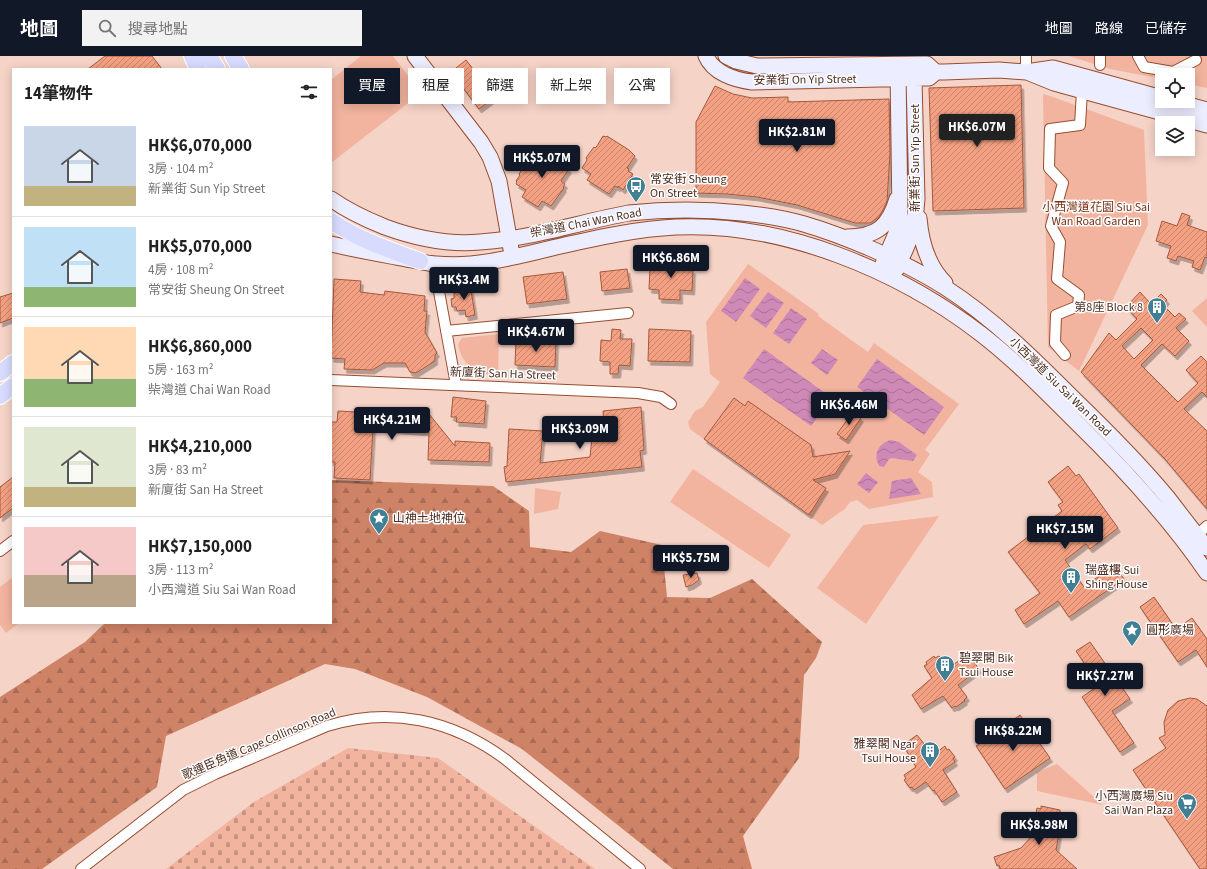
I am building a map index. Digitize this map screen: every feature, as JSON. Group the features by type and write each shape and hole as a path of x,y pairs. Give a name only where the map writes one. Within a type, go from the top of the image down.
{"main road":[{"path":"192,56 198,68"},
{"path":"209,56 216,68"},
{"path":"233,56 240,68"},
{"name":"安業街 On Yip Street","path":"706,56 709,64 724,74 742,81 914,79"},
{"name":"安業街 On Yip Street","path":"726,56 736,62 757,66 913,60"},
{"path":"421,58 490,157 499,181 512,257"},
{"name":"新業街 Sun Yip Street","path":"893,259 899,224 900,188 898,60"},
{"path":"913,60 927,64 936,72"},
{"path":"914,79 929,78 936,72 1000,70 1026,72 1053,68 1155,96"},
{"path":"1026,72 1054,83 1207,125"},
{"name":"新業街 Sun Yip Street","path":"886,275 893,259 912,232 916,218 917,199 914,79"},
{"path":"1195,107 1207,110"},
{"path":"842,237 864,236 875,233 881,229 894,210 900,188"},
{"path":"917,199 922,242 931,263 943,281 968,303"},
{"name":"柴灣道 Chai Wan Road","path":"332,200 366,219 400,232 434,240 457,243 509,239 629,213 691,209 731,212 779,218 803,223 842,237 893,259"},
{"path":"332,221 350,233 368,242 427,263"},
{"name":"柴灣道 Chai Wan Road","path":"332,244 427,263 472,264 512,257 624,232 680,227 712,228 745,230 789,240 842,256 886,275"},
{"name":"小西灣道 Siu Sai Wan Road","path":"893,259 927,276 968,303 1044,367 1136,462 1168,498 1201,543 1207,574"},
{"name":"小西灣道 Siu Sai Wan Road","path":"886,275 950,312 982,335 1021,367 1120,467 1201,543"},
{"path":"0,373 12,364"},
{"path":"0,396 12,387"}],"street":[{"path":"1026,56 1026,72"},
{"path":"1138,56 1144,67 1173,72 1196,60"},
{"name":"新業街 Sun Yip Street","path":"913,60 914,79"},
{"path":"1065,355 1055,343 1056,315 1078,306 1079,295 1057,279 1060,242 1051,226 1063,183 1049,168 1050,129 1080,125 1082,91"},
{"path":"427,263 446,331 456,385"},
{"path":"446,331 628,313"},
{"name":"新廈街 San Ha Street","path":"332,380 638,393 661,398 671,404"},
{"path":"0,551 12,542"},
{"name":"歌連臣角道 Cape Collinson Road","path":"81,869 167,802 190,786 327,726 346,720 375,716 419,720 451,729 484,745 505,759 640,869"}],"green space":[{"path":"361,56 393,56 408,76 408,103 332,162 332,79 344,70 344,104 400,104 400,68 346,68"},
{"path":"1069,56 1207,56 1207,88 1195,85 1195,68 1155,68 1155,78 1110,69"},
{"name":"小西灣道花園 Siu Sai Wan Road Garden","path":"1043,94 1144,130 1148,225 1079,371 1048,347"},
{"path":"748,264 819,314 818,316 868,352 874,343 959,404 925,450 930,454 918,472 932,482 933,497 869,509 857,500 850,502 845,509 822,525 690,429 688,422 695,411 703,407 720,382 710,374 706,322"},
{"path":"1207,298 1207,327 1192,311"},
{"path":"499,334 498,376 483,373 471,368 460,352 458,344 462,338"},
{"path":"693,469 791,535 769,568 670,502"},
{"path":"332,480 493,486 529,511 530,547 571,552 600,531 662,545 667,597 710,598 752,579 822,642 816,658 804,675 799,758 743,836 752,869 673,869 522,749 427,697 355,669 325,664 166,736 157,787 42,869 0,869 0,697 85,642 104,624 332,624"},
{"path":"535,488 561,492 558,509 534,514"},
{"path":"939,516 866,624 817,588 863,525"},
{"path":"12,578 12,624 18,624 6,633 0,625 0,587"},
{"path":"348,748 438,758 595,869 166,869 254,802"},
{"path":"1057,764 1103,805 1037,791 1037,772"}],"water":[{"path":"745,278 760,289 736,322 721,311"},
{"path":"768,292 784,303 766,328 750,316"},
{"path":"791,308 807,319 789,344 773,333"},
{"path":"764,349 832,398 811,426 743,378"},
{"path":"822,349 838,360 827,375 811,363"},
{"path":"877,359 944,407 924,435 857,387"},
{"path":"891,440 899,442 917,455 913,461 892,458 889,459 884,467 879,466 877,462 878,450 883,444"},
{"path":"866,473 878,482 869,493 857,484"},
{"path":"911,478 921,494 889,499 892,481"}],"building":[{"path":"105,56 152,56 161,68 89,68"},
{"path":"466,60 472,68 472,100 464,89 464,68 456,68"},
{"path":"1021,85 1024,208 933,211 929,88"},
{"path":"715,86 733,94 752,98 788,97 788,102 889,99 890,153 887,202 879,217 870,223 855,223 797,205 757,197 696,193 696,122"},
{"path":"475,104 486,104 479,109"},
{"path":"603,136 607,136 629,150 635,156 627,168 629,169 628,171 633,174 623,190 618,186 618,188 615,186 609,194 587,180 591,174 582,168 587,160 586,158 594,147 595,148 597,146"},
{"path":"536,151 540,151 569,169 561,181 565,184 563,187 564,188 551,206 542,201 538,207 522,197 526,190 516,184 516,181 520,175 519,174"},
{"path":"1182,213 1190,216 1187,225 1207,232 1207,258 1205,257 1200,270 1192,267 1194,261 1178,256 1176,261 1167,258 1171,246 1156,241 1162,221 1177,226"},
{"path":"660,259 681,260 681,269 693,270 692,291 680,290 680,300 659,299 659,290 649,289 650,268 660,268"},
{"path":"627,269 630,288 602,291 600,272"},
{"path":"563,272 567,299 527,304 523,277"},
{"path":"334,279 361,281 360,292 384,295 385,291 425,296 424,311 427,311 425,332 437,353 435,355 435,361 416,373 410,372 405,363 384,363 372,370 344,369 345,359 332,358"},
{"path":"470,284 475,315 466,317 465,310 457,311 456,307 452,307 451,299 454,298 454,293 462,292 461,285"},
{"path":"1140,292 1151,304 1161,294 1167,300 1163,305 1175,317 1179,313 1186,319 1176,328 1189,341 1175,356 1162,344 1141,365 1178,402 1198,383 1186,370 1201,356 1207,362 1207,397 1202,392 1184,409 1207,431 1207,509 1164,458 1081,372 1109,333 1116,340 1137,319 1126,307","holes":["1141,328 1153,340 1134,359 1122,346"]},
{"path":"12,293 12,318 0,323 0,297"},
{"path":"612,329 621,330 620,339 632,339 630,366 619,365 618,374 610,374 610,362 600,361 601,340 611,341"},
{"path":"649,329 691,331 690,362 648,361"},
{"path":"516,339 556,340 555,367 515,365"},
{"path":"453,397 486,401 484,424 456,422 457,417 451,417"},
{"path":"734,398 745,406 748,401 811,445 813,457 850,451 835,474 813,480 826,488 809,515 704,439"},
{"path":"641,407 644,450 640,451 642,467 506,482 504,467 507,466 509,429 543,431 540,463 590,457 592,437 605,439 603,411"},
{"path":"375,410 429,414 455,446 455,441 490,443 489,462 428,460 429,432 373,428 370,480 334,478 335,462 332,462 332,422 337,422 338,411 375,413"},
{"path":"853,412 861,418 846,440 837,434"},
{"path":"1068,466 1076,476 1079,474 1118,528 1090,549 1086,544 1065,560 1084,587 1114,565 1124,579 1069,617 1058,601 1024,624 1015,610 1040,593 1008,552 1062,511 1058,505 1063,502 1048,482"},
{"path":"12,478 12,509 0,518 0,487"},
{"path":"697,573 699,580 686,587 683,575"},
{"path":"1154,597 1176,629 1192,618 1207,639 1207,667 1196,650 1178,662 1140,607"},
{"path":"1090,642 1130,699 1112,711 1134,743 1120,752 1082,697 1099,685 1076,651"},
{"name":"碧翠閣 Bik Tsui House","path":"969,655 979,669 958,685 967,697 964,700 965,701 952,708 943,696 921,709 912,695 932,678 924,666 927,664 926,662 934,656 935,658 939,656 947,668"},
{"name":"小西灣廣場 Siu Sai Wan Plaza","path":"1190,698 1197,699 1207,706 1207,869 1200,869 1133,770 1166,748 1159,738 1165,735 1164,722 1168,710 1178,701"},
{"path":"1020,715 1050,758 1005,789 976,746"},
{"name":"雅翠閣 Ngar Tsui House","path":"917,735 933,755 945,746 947,750 949,749 955,757 953,758 955,762 943,770 957,792 942,802 934,790 933,791 926,782 914,790 912,787 910,788 904,780 906,779 904,775 916,767 903,745"},
{"path":"1041,806 1060,810 1060,812 1063,813 1056,850 1077,869 1000,869 999,865 997,866 994,857 1021,848 1032,836 1037,808 1041,809"}],"place":[{"name":"常安街 Sheung On Street","path":"636,203"},
{"name":"第8座 Block 8","path":"1157,324"},
{"name":"山神土地神位","path":"379,535"},
{"name":"瑞盛樓 Sui Shing House","path":"1071,594"},
{"name":"圓形廣場","path":"1132,647"},
{"name":"碧翠閣 Bik Tsui House","path":"945,682"},
{"name":"雅翠閣 Ngar Tsui House","path":"930,768"},
{"name":"小西灣廣場 Siu Sai Wan Plaza","path":"1187,820"}]}
